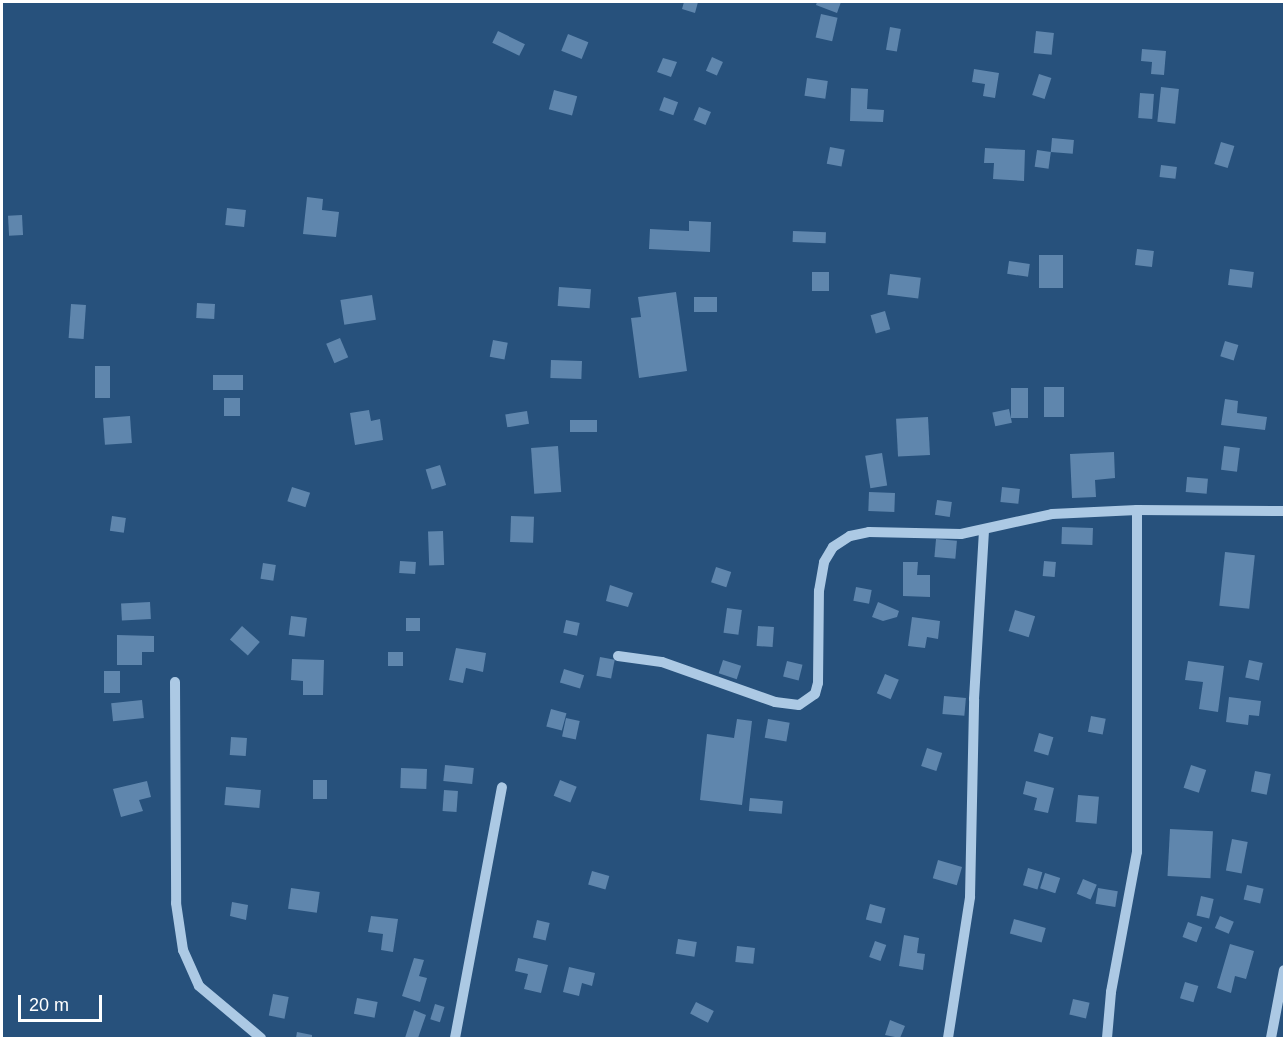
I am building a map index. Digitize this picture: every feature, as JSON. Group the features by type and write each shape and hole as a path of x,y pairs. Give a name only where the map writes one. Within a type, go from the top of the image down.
{"street":[{"path":"618,656 662,662 775,702 808,702 818,683 821,581 824,562 833,547 850,536 869,532 961,534 984,531 1021,518 1052,514 1137,510 1284,511"},
{"path":"1107,1038 1111,992 1137,852 1137,510"},
{"path":"948,1038 970,897 974,699 984,531"},
{"path":"175,682 176,903 183,950 199,986 261,1038"},
{"path":"455,1038 502,787"},
{"path":"1271,1038 1284,970"}],"building":[{"path":"684,2 698,2 695,13 682,9"},
{"path":"817,2 841,2 837,13 816,5"},
{"path":"821,14 838,18 832,41 816,37"},
{"path":"890,27 901,29 897,52 886,50"},
{"path":"498,31 525,44 519,56 492,43"},
{"path":"1036,31 1054,33 1052,55 1034,53"},
{"path":"568,34 588,42 582,59 561,51"},
{"path":"1142,49 1166,51 1164,75 1151,74 1152,62 1141,61"},
{"path":"712,57 723,62 717,76 706,71"},
{"path":"663,58 677,62 671,77 657,72"},
{"path":"974,69 999,73 995,98 983,96 985,84 972,82"},
{"path":"1039,74 1051,78 1045,99 1032,95"},
{"path":"807,78 828,81 825,99 804,96"},
{"path":"1161,87 1179,89 1175,124 1157,122"},
{"path":"851,88 868,89 867,109 884,110 883,122 850,121"},
{"path":"554,90 577,96 572,116 549,109"},
{"path":"1140,93 1154,94 1152,119 1138,118"},
{"path":"664,97 678,102 673,115 659,110"},
{"path":"699,107 711,112 705,125 694,120"},
{"path":"1052,138 1074,140 1073,154 1051,152"},
{"path":"1221,142 1234,146 1228,168 1214,164"},
{"path":"830,147 845,150 841,167 827,164"},
{"path":"985,148 1025,150 1024,181 993,179 994,163 984,163"},
{"path":"1037,150 1051,152 1048,169 1035,167"},
{"path":"1161,165 1177,167 1175,179 1160,177"},
{"path":"307,197 323,199 322,210 339,212 336,237 303,234"},
{"path":"227,208 246,210 244,227 225,225"},
{"path":"22,215 23,235 9,236 8,216"},
{"path":"689,221 711,222 710,252 649,249 650,229 689,231"},
{"path":"793,231 826,232 826,243 793,242"},
{"path":"1137,249 1154,251 1152,267 1135,265"},
{"path":"1039,255 1063,255 1063,288 1039,288"},
{"path":"1009,261 1030,264 1028,277 1007,274"},
{"path":"1230,269 1254,272 1252,288 1228,285"},
{"path":"812,272 829,272 829,291 812,291"},
{"path":"890,274 921,278 918,299 887,295"},
{"path":"559,287 591,289 590,308 558,306"},
{"path":"676,292 687,371 639,378 631,318 641,317 638,297"},
{"path":"372,295 376,320 344,325 340,300"},
{"path":"694,297 717,297 717,312 694,312"},
{"path":"197,303 215,304 214,319 196,318"},
{"path":"71,304 86,305 84,339 69,338"},
{"path":"885,311 890,329 876,333 871,315"},
{"path":"340,338 348,357 334,363 326,344"},
{"path":"493,340 508,343 504,360 490,357"},
{"path":"1225,341 1238,345 1234,360 1220,356"},
{"path":"551,360 582,361 581,379 550,378"},
{"path":"95,366 110,366 110,398 95,398"},
{"path":"213,375 243,375 243,390 213,390"},
{"path":"1044,387 1064,387 1064,417 1044,417"},
{"path":"1011,388 1028,388 1028,418 1011,418"},
{"path":"224,398 240,398 240,416 224,416"},
{"path":"1225,399 1238,401 1237,413 1267,417 1265,430 1221,425"},
{"path":"1009,409 1012,423 995,426 992,413"},
{"path":"369,410 371,421 380,419 383,440 355,445 350,413"},
{"path":"527,411 529,424 507,427 505,414"},
{"path":"130,416 132,443 105,445 103,418"},
{"path":"928,417 930,455 898,457 896,419"},
{"path":"570,420 597,420 597,432 570,432"},
{"path":"558,446 561,492 534,494 531,448"},
{"path":"1224,446 1240,448 1237,472 1221,470"},
{"path":"1114,452 1115,478 1095,480 1096,497 1072,498 1070,454"},
{"path":"882,453 887,486 870,488 865,456"},
{"path":"440,465 446,485 432,489 426,469"},
{"path":"1187,477 1208,479 1207,494 1186,492"},
{"path":"292,487 310,493 305,507 287,501"},
{"path":"1002,487 1020,489 1018,504 1000,502"},
{"path":"869,492 895,493 894,512 868,511"},
{"path":"937,500 952,502 950,517 935,515"},
{"path":"112,516 126,518 124,533 110,531"},
{"path":"511,516 534,517 533,543 510,542"},
{"path":"1062,527 1093,528 1092,545 1061,544"},
{"path":"443,531 444,565 429,566 428,532"},
{"path":"936,539 957,541 955,559 934,557"},
{"path":"1225,552 1255,555 1249,609 1219,606"},
{"path":"400,561 416,562 415,574 399,573"},
{"path":"1044,561 1056,562 1055,577 1043,576"},
{"path":"903,562 918,562 917,575 930,575 930,597 903,596"},
{"path":"263,563 276,565 273,581 260,579"},
{"path":"716,567 731,572 726,587 711,582"},
{"path":"610,585 633,593 628,607 606,601"},
{"path":"856,587 872,590 869,604 853,601"},
{"path":"150,602 151,619 122,620 121,604"},
{"path":"878,602 899,611 897,617 883,621 872,617"},
{"path":"727,608 742,610 738,635 724,633"},
{"path":"1015,610 1035,616 1029,637 1009,631"},
{"path":"291,616 307,618 305,637 289,635"},
{"path":"912,617 940,621 938,639 927,637 925,648 908,646"},
{"path":"406,618 420,618 420,631 406,631"},
{"path":"566,620 580,623 577,636 563,633"},
{"path":"242,626 260,642 248,655 230,639"},
{"path":"758,626 774,627 773,647 757,646"},
{"path":"117,635 154,636 154,652 142,652 142,665 117,665"},
{"path":"456,648 486,653 483,672 466,668 463,683 449,680"},
{"path":"388,652 403,652 403,666 388,666"},
{"path":"600,657 615,660 611,679 596,676"},
{"path":"292,659 324,660 323,695 303,695 303,681 291,680"},
{"path":"723,660 741,666 737,679 719,673"},
{"path":"1249,660 1263,663 1259,681 1245,678"},
{"path":"787,661 803,665 799,680 783,677"},
{"path":"1188,661 1224,666 1218,712 1199,709 1203,682 1185,680"},
{"path":"564,669 584,675 580,689 560,682"},
{"path":"104,671 120,671 120,693 104,693"},
{"path":"885,674 899,680 891,699 877,693"},
{"path":"944,696 966,698 964,716 942,714"},
{"path":"1229,697 1261,701 1259,716 1249,715 1248,725 1226,722"},
{"path":"142,700 144,718 113,721 111,703"},
{"path":"551,709 566,713 562,731 546,726"},
{"path":"1091,716 1106,719 1103,735 1088,732"},
{"path":"566,718 580,721 576,739 562,737"},
{"path":"737,719 752,721 742,805 700,800 707,734 734,738"},
{"path":"768,719 790,723 786,742 765,738"},
{"path":"1039,733 1053,737 1048,755 1034,751"},
{"path":"231,737 247,738 246,756 230,755"},
{"path":"927,748 942,753 936,771 921,766"},
{"path":"445,765 474,768 472,784 443,781"},
{"path":"1191,765 1206,770 1199,793 1184,788"},
{"path":"401,768 427,769 426,789 400,788"},
{"path":"1255,771 1271,774 1267,795 1251,792"},
{"path":"313,780 327,780 327,799 313,799"},
{"path":"560,780 577,787 570,803 554,796"},
{"path":"147,781 151,797 139,800 143,811 121,817 113,789"},
{"path":"1026,781 1054,788 1048,813 1034,810 1037,798 1023,794"},
{"path":"226,787 261,790 259,808 224,805"},
{"path":"444,790 458,791 457,812 443,811"},
{"path":"1078,795 1099,797 1097,824 1076,822"},
{"path":"750,798 783,801 782,814 749,811"},
{"path":"1170,829 1213,831 1210,878 1168,876"},
{"path":"1232,839 1248,842 1242,873 1226,870"},
{"path":"938,860 962,867 957,885 933,878"},
{"path":"1028,868 1042,872 1037,889 1023,885"},
{"path":"592,871 609,876 605,889 588,884"},
{"path":"1045,873 1060,878 1055,893 1040,888"},
{"path":"1083,879 1097,885 1091,900 1077,894"},
{"path":"1247,885 1264,889 1260,903 1244,900"},
{"path":"291,888 320,892 317,913 288,909"},
{"path":"1098,888 1118,891 1115,907 1095,904"},
{"path":"1201,896 1214,899 1209,918 1197,915"},
{"path":"232,902 248,905 246,920 230,916"},
{"path":"870,904 885,908 881,924 866,919"},
{"path":"371,916 398,919 393,952 381,950 383,934 368,932"},
{"path":"1220,916 1234,922 1229,934 1215,928"},
{"path":"1014,919 1046,928 1042,943 1010,933"},
{"path":"537,920 550,923 546,940 533,938"},
{"path":"1188,922 1202,927 1197,942 1183,937"},
{"path":"904,935 919,938 917,953 925,954 923,970 899,966"},
{"path":"678,939 697,942 694,957 676,954"},
{"path":"875,941 886,945 880,961 869,957"},
{"path":"1230,944 1254,951 1246,979 1235,976 1231,993 1217,988"},
{"path":"737,946 755,948 753,964 735,962"},
{"path":"414,958 424,960 419,976 427,978 420,1002 402,996"},
{"path":"518,958 548,965 541,993 524,989 528,974 515,971"},
{"path":"569,967 595,973 592,986 582,983 579,996 563,992"},
{"path":"1185,982 1198,986 1193,1002 1180,998"},
{"path":"273,994 289,997 285,1019 269,1016"},
{"path":"357,998 378,1002 375,1018 354,1014"},
{"path":"1073,999 1090,1003 1086,1018 1069,1015"},
{"path":"696,1002 714,1011 708,1023 690,1014"},
{"path":"435,1004 445,1007 440,1022 430,1019"},
{"path":"414,1010 426,1015 418,1038 405,1038"},
{"path":"890,1020 905,1026 900,1038 885,1035"},
{"path":"297,1032 312,1035 312,1038 296,1038"}]}
